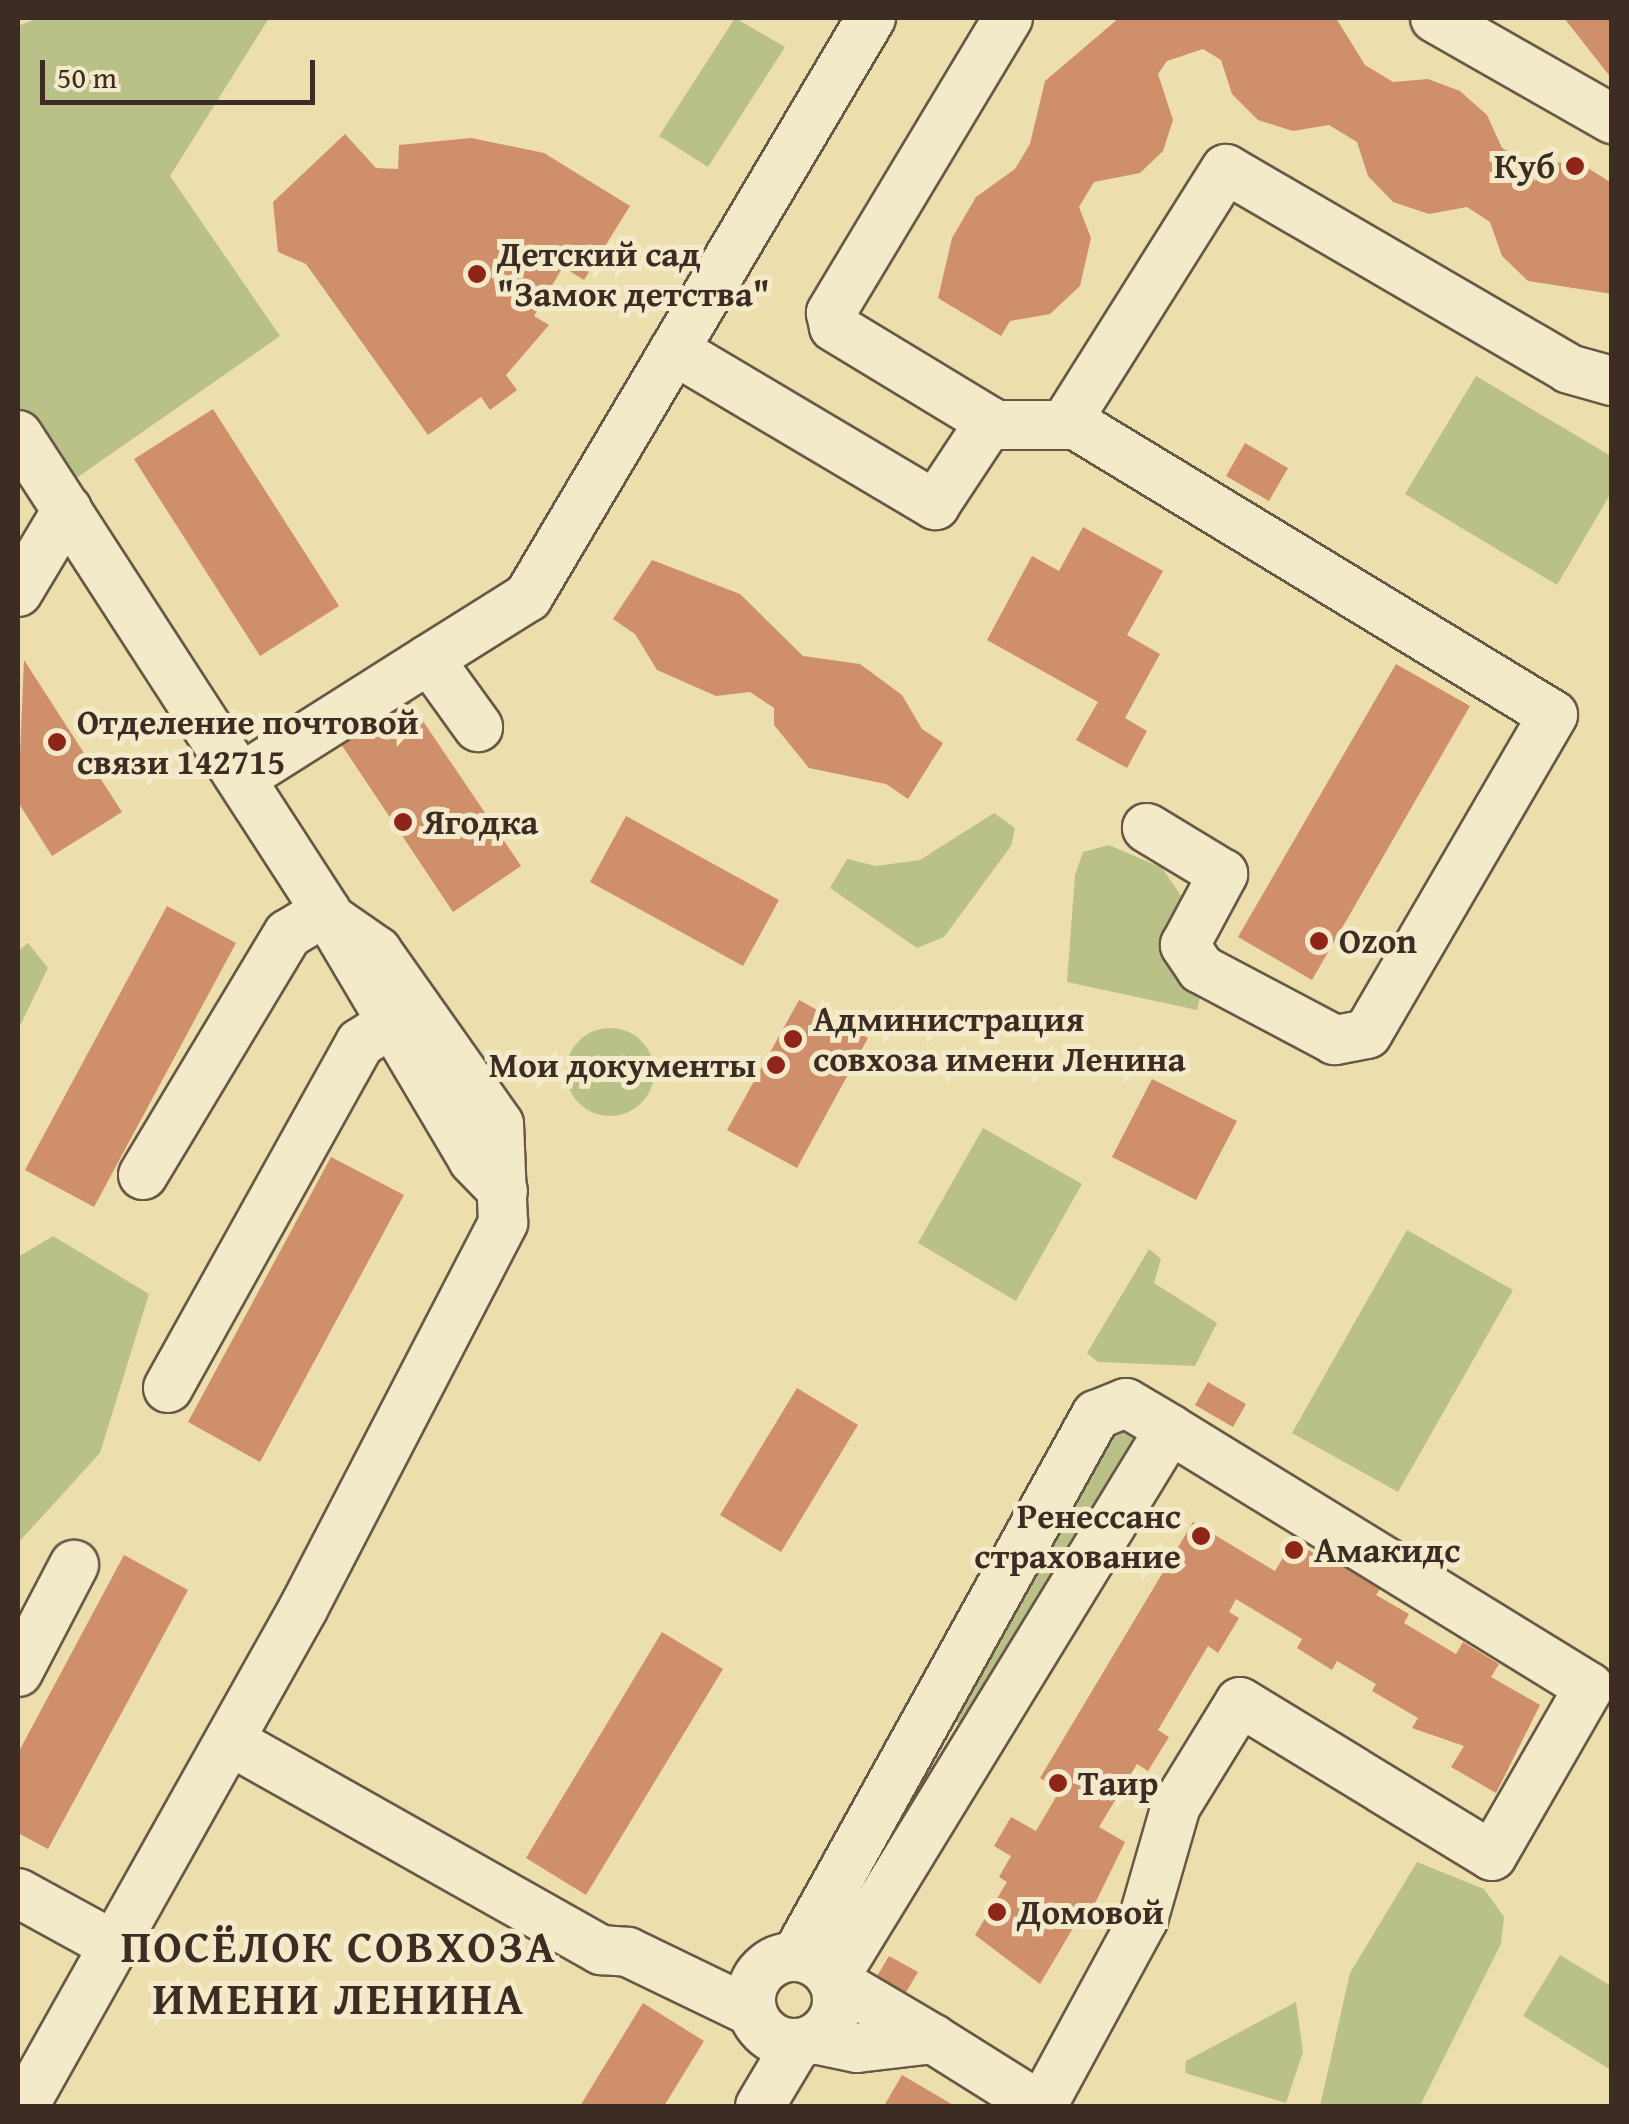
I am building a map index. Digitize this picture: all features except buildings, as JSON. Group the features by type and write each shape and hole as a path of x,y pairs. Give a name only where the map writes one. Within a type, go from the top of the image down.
{"street":[{"path":"241,778 528,597 871,18"},
{"path":"1008,18 830,321 990,422 1011,428 1067,421 1553,715 1366,1034 1335,1040 1200,969 1185,945 1223,874 1146,828"},
{"path":"1436,18 1612,119"},
{"path":"1067,421 1226,169 1569,368 1612,382"},
{"path":"674,350 935,505 990,422"},
{"path":"18,435 329,915 367,956 480,1131 502,1191 493,1255 230,1741 24,2106"},
{"path":"18,592 66,510"},
{"path":"430,659 478,727"},
{"path":"144,1176 288,934 329,915"},
{"path":"367,956 395,1021 480,1131"},
{"path":"168,1388 360,1043 395,1021"},
{"path":"752,2012 760,1973 815,1968 1041,2106 1143,1920 1176,1806 1240,1702 1492,1856 1589,1687 1126,1403 1096,1415 815,1968"},
{"path":"815,1968 1170,1429"},
{"path":"18,1672 74,1566"},
{"path":"230,1741 608,1936 628,1952 752,2012 774,2039 857,2048 933,2039"},
{"path":"18,1893 113,1945"},
{"path":"760,2106 805,2042 838,2007 815,1968"}],"green space":[{"path":"38,18 269,18 170,176 280,336 65,486 18,413 18,26"},
{"path":"735,18 785,47 708,167 659,136"},
{"path":"1476,376 1611,456 1611,493 1557,585 1405,494"},
{"path":"994,813 1015,828 1011,846 944,937 917,948 830,888 847,859 876,866 920,860"},
{"path":"1109,845 1162,868 1182,897 1178,928 1202,989 1197,1010 1067,982 1075,875 1083,852"},
{"path":"28,943 48,968 18,1030 18,951"},
{"path":"610,1028 641,1041 654,1072 641,1103 610,1116 579,1103 566,1072 579,1041"},
{"path":"983,1128 1082,1184 1016,1301 918,1243"},
{"path":"1407,1230 1513,1290 1398,1492 1292,1433"},
{"path":"53,1236 149,1294 100,1453 18,1543 18,1257"},
{"path":"1149,1249 1161,1259 1154,1283 1217,1323 1195,1366 1098,1362 1087,1353"},
{"path":"1127,1427 1140,1446 969,1729 944,1714 1100,1435"},
{"path":"1417,1862 1484,1889 1504,1917 1501,1944 1420,2106 1320,2106 1350,1973"},
{"path":"1560,1955 1611,1986 1611,2070 1523,2016"},
{"path":"1296,2002 1303,2052 1286,2103 1185,2073 1186,2061"}],"place":[{"name":"Куб","path":"1575,166"},
{"name":"Детский сад \"Замок детства\"","path":"477,274"},
{"name":"Отделение почтовой связи 142715","path":"57,742"},
{"name":"Ягодка","path":"403,822"},
{"name":"Ozon","path":"1319,941"},
{"name":"Администрация совхоза имени Ленина","path":"793,1039"},
{"name":"Мои документы","path":"776,1065"},
{"name":"Ренессанс страхование","path":"1201,1536"},
{"name":"Амакидс","path":"1294,1550"},
{"name":"Таир","path":"1058,1783"},
{"name":"Домовой","path":"997,1912"}],"district":[{"name":"ПОСЁЛОК СОВХОЗА ИМЕНИ ЛЕНИНА","path":"339,1972"}]}
